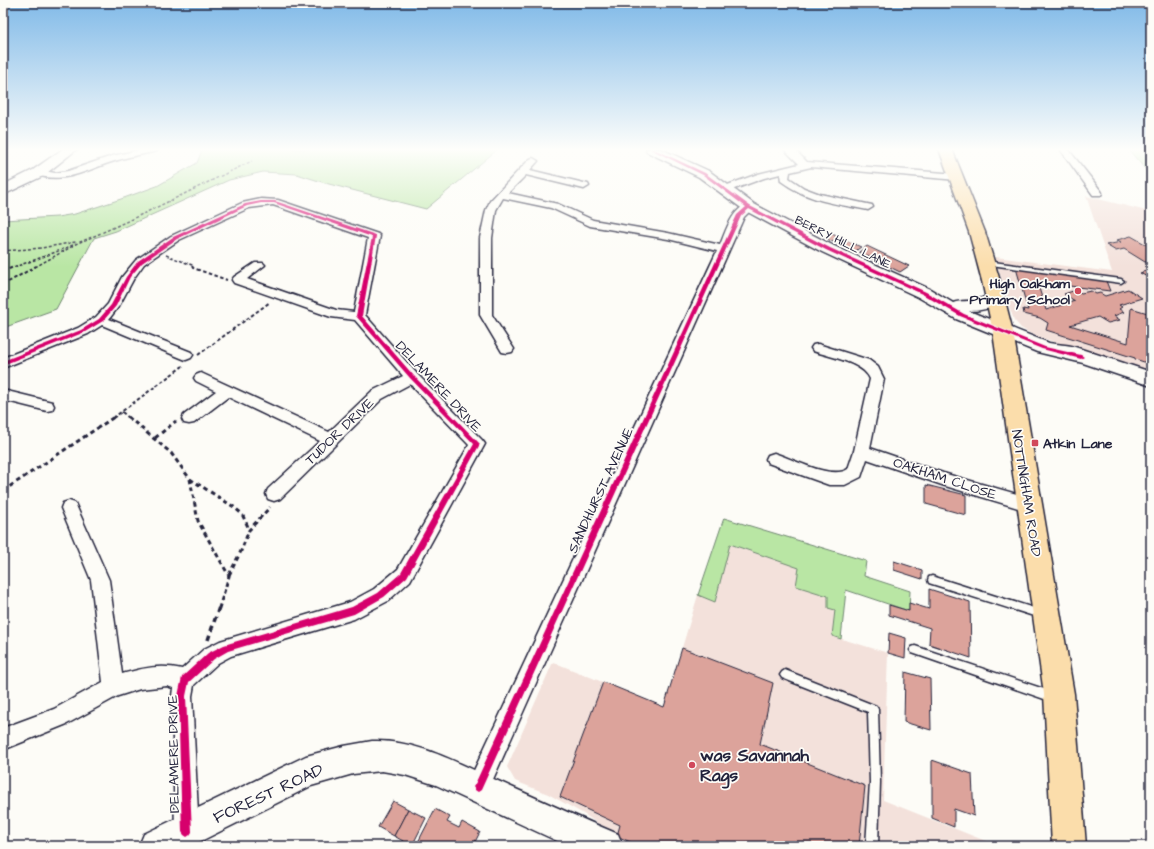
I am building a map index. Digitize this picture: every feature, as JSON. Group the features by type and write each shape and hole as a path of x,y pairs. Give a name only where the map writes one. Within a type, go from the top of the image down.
{"highway":[{"name":"NOTTINGHAM ROAD","path":"961,189 977,232 1002,328 1059,699 1069,846"}],"street":[{"path":"506,189 500,195 491,210 486,238 486,315 507,349"},
{"name":"BERRY HILL LANE","path":"726,189 749,207 828,249 924,293 960,306 1002,328"},
{"path":"798,189 817,197 868,206"},
{"path":"1093,189 1097,194"},
{"path":"500,195 554,206 590,222 668,236 724,249"},
{"path":"3,363 82,331 101,320 113,306 128,277 140,262 175,238 246,205 261,202 274,202 374,236 359,316 335,314 238,280"},
{"name":"SANDHURST AVENUE","path":"478,787 739,215 749,207"},
{"path":"238,280 260,265"},
{"name":"BERRY HILL LANE","path":"924,293 957,312 1002,328"},
{"name":"BERRY HILL LANE","path":"960,306 977,306 995,300"},
{"name":"DELAMERE DRIVE","path":"187,832 182,696 185,680 211,656 227,648 354,610 381,595 404,575 477,444 412,377 359,316"},
{"path":"101,320 189,359"},
{"path":"1002,328 1049,350 1081,356 1151,379"},
{"path":"774,459 829,479 845,479 855,473 862,451 878,379 873,370 864,363 818,348"},
{"name":"TUDOR DRIVE","path":"274,494 376,395 412,377"},
{"path":"202,378 330,439"},
{"path":"189,419 227,390"},
{"path":"3,395 47,406"},
{"name":"OAKHAM CLOSE","path":"862,451 942,479 1028,504"},
{"path":"70,508 100,580 114,687"},
{"path":"3,739 60,717 114,687 140,679 167,676 185,680"},
{"name":"FOREST ROAD","path":"156,846 306,772 331,764 361,758 383,756 415,762 442,772 606,846"}],"lane":[{"path":"986,263 1121,281"},
{"path":"932,580 1046,616"},
{"path":"915,650 1059,699"},
{"path":"785,675 873,709 875,782 872,846"}],"path":[{"path":"3,271 42,258 82,241 193,189"},
{"path":"3,251 41,248 82,241"},
{"path":"3,285 82,241"},
{"path":"154,251 192,265 193,268 234,283 238,280"},
{"path":"3,491 58,456 122,412 189,359 279,295"},
{"path":"122,412 155,438 171,453 190,479 234,507 242,514 249,530"},
{"path":"155,438 182,416 189,419"},
{"path":"190,479 198,521 229,576"},
{"path":"211,656 208,640 229,576 249,530 272,505 274,494"}],"shaded area":[{"name":"High Oakham Primary School","path":"1086,196 1151,212 1151,373 1033,335 1021,328 1014,320 995,257 1112,272"},
{"path":"729,544 799,568 797,586 828,596 835,610 832,636 888,653 883,800 998,846 639,846 617,836 582,813 548,794 515,781 507,767 553,662 664,707 698,595 715,602"}],"green space":[{"path":"150,189 210,189 116,231 94,238 56,309 3,328 3,220 57,217 75,214"},
{"path":"347,189 450,189 426,209"},
{"path":"724,518 866,561 864,576 910,591 909,611 846,590 841,639 832,636 835,610 828,608 828,596 796,586 799,568 730,544 715,602 698,595"}],"building":[{"path":"832,234 861,247 854,252 825,238"},
{"path":"1131,236 1145,244 1151,244 1151,261 1145,262 1124,249 1116,251 1106,245 1121,242 1117,240"},
{"path":"867,246 909,266 900,272 859,252"},
{"path":"1016,268 1106,281 1110,291 1037,282 1046,310 1075,301 1064,294 1076,290 1081,293 1091,291 1105,296 1128,289 1142,298 1119,305 1122,307 1119,309 1124,312 1114,316 1120,320 1108,323 1098,317 1070,325 1128,343 1131,308 1151,314 1150,364 1046,330 1048,323 1040,318 1024,314 1023,309 1028,310"},
{"path":"1151,269 1151,279 1140,273"},
{"path":"926,485 966,495 966,515 926,504"},
{"path":"894,561 922,570 922,579 894,570"},
{"path":"929,589 970,602 971,658 929,644 930,628 889,615 889,605 909,611 909,603 929,609"},
{"path":"889,633 906,638 905,658 888,653"},
{"name":"was Savannah Rags","path":"682,648 773,683 760,744 865,786 859,846 639,846 617,836 620,825 560,797 603,682 664,707"},
{"path":"905,672 930,679 931,730 904,722"},
{"path":"932,760 972,774 974,816 954,809 954,827 932,818"},
{"path":"393,801 408,809 394,836 378,827"},
{"path":"408,809 426,818 412,846 394,836"},
{"path":"435,809 450,817 447,822 459,828 462,822 480,832 473,846 416,846"}],"cycle path":[{"path":"724,189 749,207 828,249 924,293 962,315 1044,348 1081,357"},
{"path":"3,363 83,331 101,320 113,306 128,277 140,262 175,238 246,205 261,202 274,202 374,236 359,316 412,377 477,444 404,575 381,595 354,610 227,648 211,656 185,680 182,696 187,832"},
{"path":"478,787 739,215 749,207"}],"place":[{"name":"High Oakham Primary School","path":"1078,291"},
{"name":"Atkin Lane","path":"1035,443"},
{"name":"was Savannah Rags","path":"692,765"}]}
